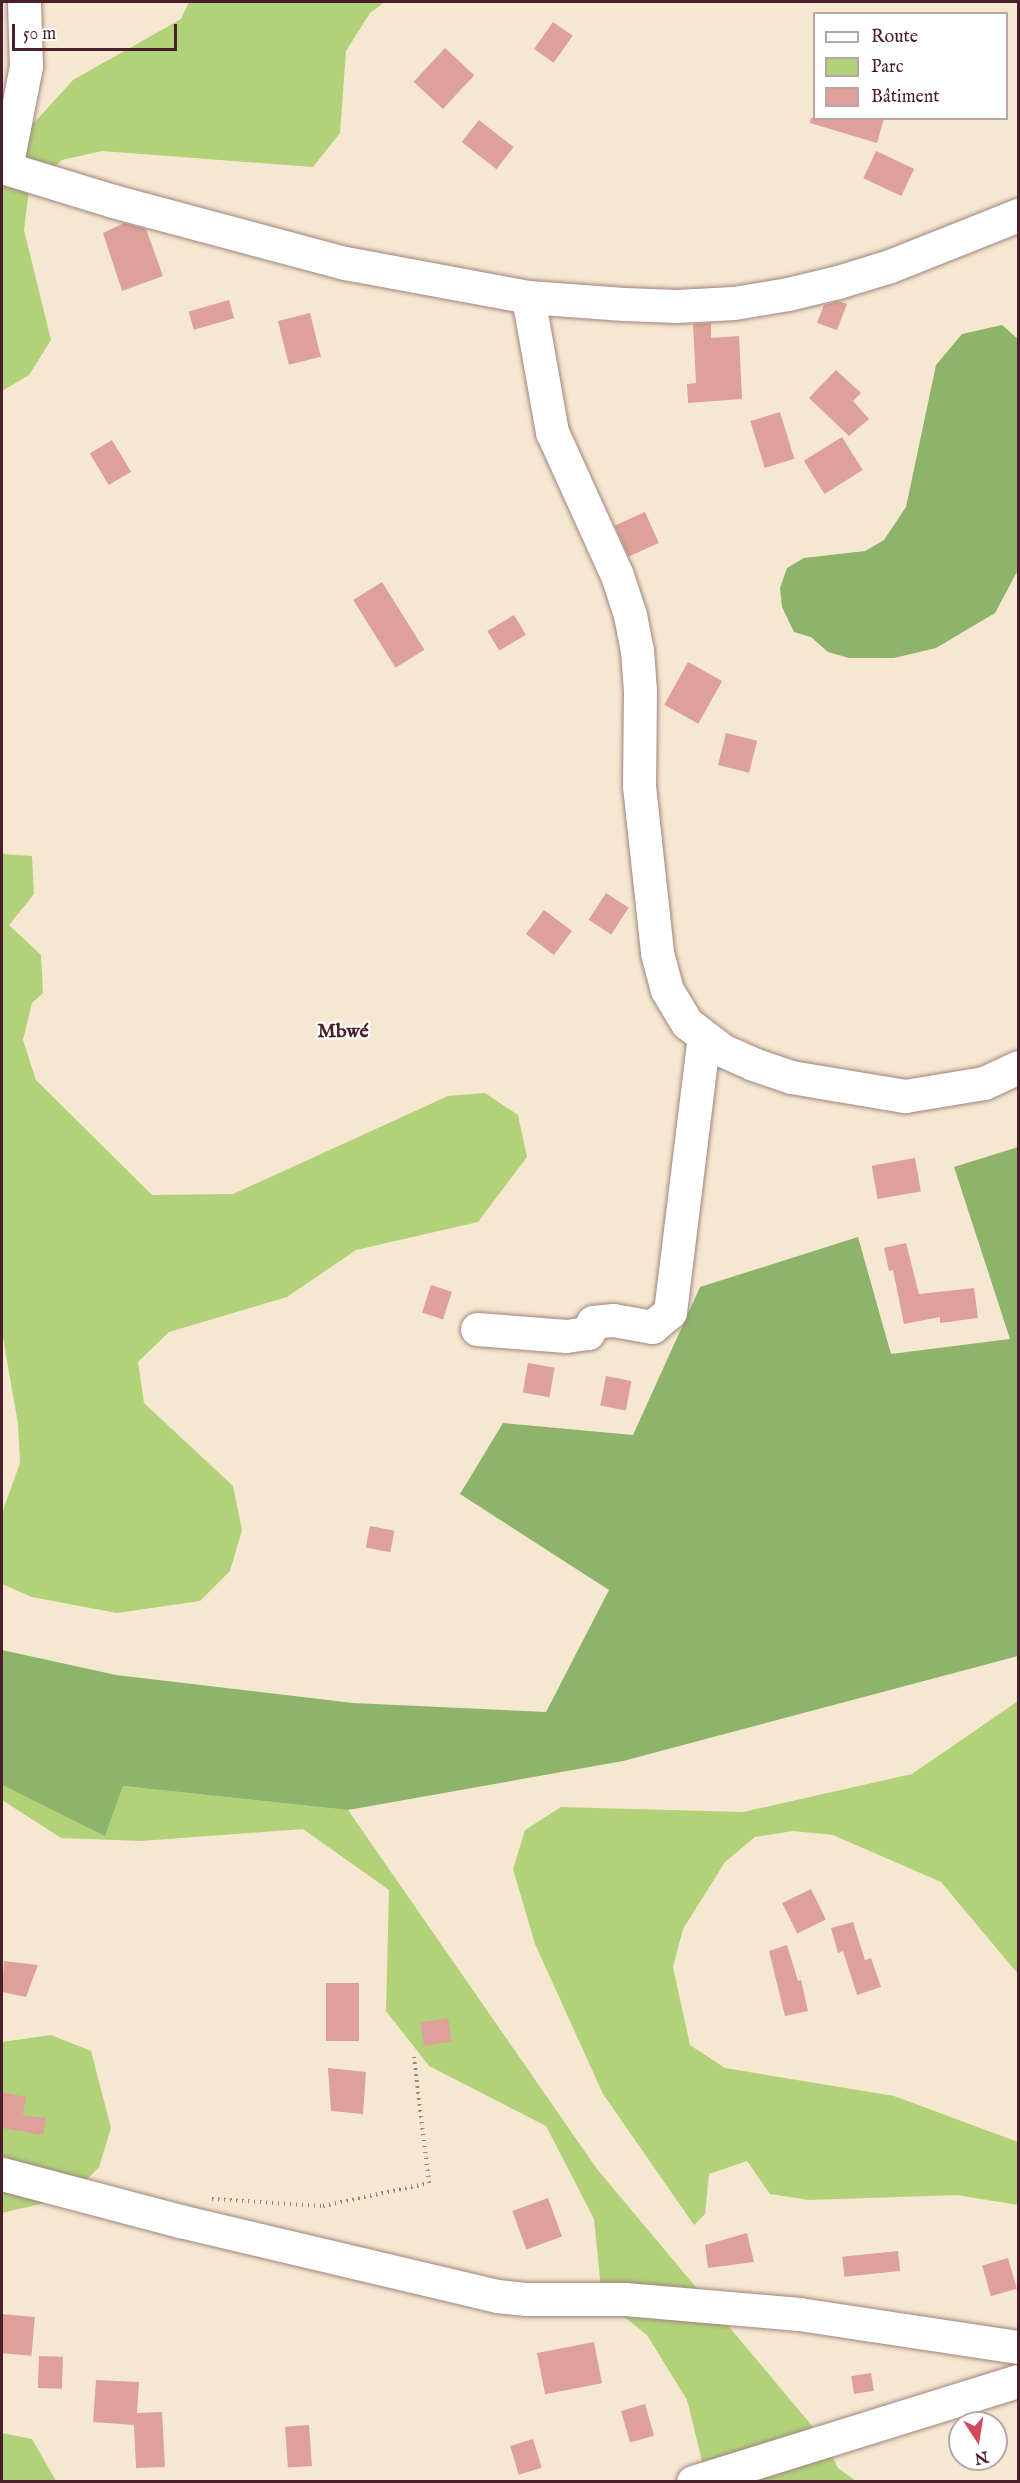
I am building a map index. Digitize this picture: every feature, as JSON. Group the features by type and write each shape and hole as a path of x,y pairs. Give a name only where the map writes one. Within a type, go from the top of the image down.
{"street":[{"path":"24,2 26,66 4,168 282,248 421,278 528,297 676,306 734,303 838,282 890,266 1018,215"},
{"path":"528,297 552,432 617,575 637,650 640,691 639,786 657,953 667,990 687,1023 722,1050 753,1065 791,1077 905,1096 984,1083 1018,1067"},
{"path":"477,1329 566,1336 588,1333 593,1322 613,1320 652,1327 669,1312 704,1038"},
{"path":"2,2174 201,2226 513,2298 625,2299 799,2314 1018,2347"},
{"path":"693,2481 727,2476 1018,2381"}],"path":[{"path":"201,2226 210,2199 323,2206 429,2183 414,2057"}],"green space":[{"path":"189,2 385,2 370,13 346,51 340,133 313,167 102,151 62,160 29,189 24,230 51,340 29,375 2,391 2,158 73,80 181,19"},
{"path":"1002,325 1018,339 1018,570 995,613 936,648 894,658 849,658 828,652 811,637 794,632 782,607 780,588 787,568 804,558 865,551 884,540 906,507 936,365 962,334"},
{"path":"2,854 32,856 34,894 9,925 41,955 43,993 32,1003 23,1040 36,1080 152,1195 233,1194 448,1096 485,1093 518,1115 527,1157 478,1222 356,1250 287,1297 169,1332 138,1362 144,1403 233,1486 242,1530 230,1571 200,1601 117,1613 32,1597 2,1584 2,1513 20,1463 18,1424 2,1332"},
{"path":"1018,1147 1018,1656 623,1761 348,1810 123,1786 105,1836 2,1785 2,1650 116,1675 353,1703 546,1712 609,1590 460,1494 503,1423 633,1435 700,1287 858,1237 891,1354 1010,1339 954,1167"},
{"path":"1018,1701 1018,1974 941,1882 833,1835 793,1831 755,1837 725,1862 683,1929 673,1967 690,2045 725,2068 894,2096 1018,2142 1018,2205 957,2195 809,2200 770,2194 747,2161 709,2174 705,2214 694,2225 603,2094 535,1944 513,1869 525,1830 561,1807 743,1812 912,1774"},
{"path":"2,1785 105,1835 123,1786 348,1810 597,2169 823,2439 838,2468 856,2481 707,2481 687,2400 647,2335 602,2299 594,2219 546,2126 429,2066 386,2011 389,1890 303,1829 141,1841 61,1838 2,1800"},
{"path":"51,2035 91,2051 111,2128 99,2167 70,2197 2,2213 2,2042"},
{"path":"2,2433 32,2439 56,2481 2,2481"}],"building":[{"path":"553,22 573,36 554,63 534,49"},
{"path":"445,48 474,75 443,109 414,82"},
{"path":"811,118 813,120 883,120 877,143 810,123"},
{"path":"479,120 514,147 496,169 462,142"},
{"path":"876,151 914,169 901,196 863,178"},
{"path":"124,223 146,229 163,276 122,291 103,233"},
{"path":"229,300 234,318 194,330 189,312"},
{"path":"838,301 847,304 837,330 817,323 824,305"},
{"path":"310,313 321,357 289,365 278,321"},
{"path":"711,323 711,338 739,336 742,399 688,403 687,384 696,383 693,324"},
{"path":"836,370 861,393 853,401 869,419 849,436 809,398"},
{"path":"780,412 794,459 765,468 750,421"},
{"path":"842,437 863,470 825,494 804,461"},
{"path":"112,440 131,472 109,485 90,453"},
{"path":"645,512 659,543 629,556 615,525"},
{"path":"382,582 424,650 396,668 353,600"},
{"path":"514,615 526,635 499,651 487,631"},
{"path":"688,662 722,681 698,724 664,705"},
{"path":"726,733 757,741 749,773 718,765"},
{"path":"606,893 629,908 611,935 589,920"},
{"path":"544,910 572,931 554,955 526,934"},
{"path":"915,1158 921,1191 878,1199 872,1166"},
{"path":"906,1243 919,1294 974,1288 978,1318 940,1323 940,1317 904,1324 893,1270 889,1271 884,1248"},
{"path":"431,1285 452,1292 443,1319 422,1313"},
{"path":"528,1363 555,1368 549,1397 523,1393"},
{"path":"606,1376 632,1381 626,1410 600,1405"},
{"path":"370,1526 395,1531 390,1552 366,1548"},
{"path":"811,1889 826,1920 797,1934 782,1903"},
{"path":"853,1922 865,1960 871,1958 881,1987 857,1995 843,1951 838,1953 831,1928"},
{"path":"787,1945 798,1981 801,1980 808,2011 785,2016 769,1951"},
{"path":"4,1961 38,1965 26,1997 2,1992"},
{"path":"326,1983 359,1983 359,2041 326,2041"},
{"path":"448,2018 452,2042 424,2046 420,2022"},
{"path":"328,2068 366,2072 363,2114 331,2111"},
{"path":"2,2092 26,2097 23,2115 46,2118 43,2135 2,2128"},
{"path":"548,2198 562,2237 526,2250 512,2211"},
{"path":"747,2233 754,2262 708,2268 705,2245"},
{"path":"898,2251 900,2271 844,2277 842,2257"},
{"path":"1008,2258 1017,2289 991,2296 982,2265"},
{"path":"2,2314 35,2317 31,2356 2,2353"},
{"path":"594,2342 602,2383 545,2394 537,2353"},
{"path":"39,2356 63,2357 62,2389 38,2388"},
{"path":"871,2373 874,2391 854,2394 851,2376"},
{"path":"96,2380 139,2382 137,2413 162,2412 165,2467 136,2468 134,2425 93,2422"},
{"path":"645,2404 654,2436 630,2443 621,2411"},
{"path":"309,2425 312,2466 288,2468 285,2427"},
{"path":"533,2439 542,2468 519,2475 510,2446"}],"district":[{"name":"Mbwé","path":"343,1031"}]}
